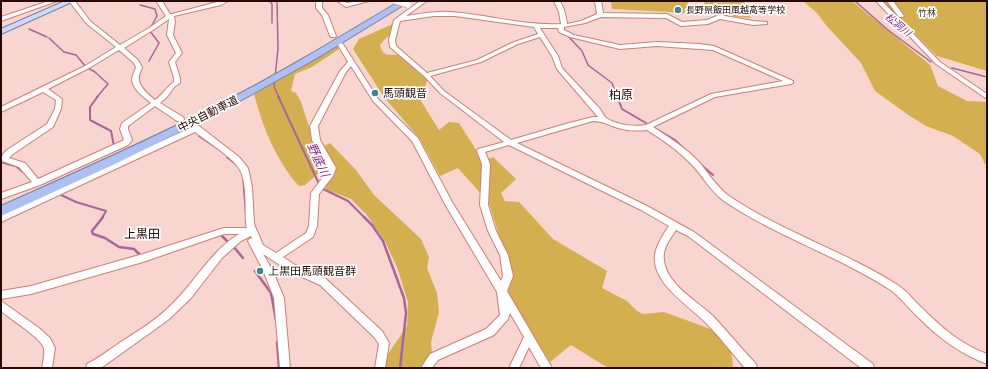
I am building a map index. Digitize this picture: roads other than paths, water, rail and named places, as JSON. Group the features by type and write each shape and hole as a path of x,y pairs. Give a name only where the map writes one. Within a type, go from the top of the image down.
{"highway":[{"name":"中央自動車道","path":"287,70 399,1"},
{"name":"中央自動車道","path":"1,211 170,133 409,5"},
{"name":"中央自動車道","path":"1,205 180,123 264,82"}],"main road":[{"path":"1,32 72,1"}],"street":[{"path":"1,19 54,1"},
{"path":"72,1 88,22 136,61 139,67 135,78 136,84 155,104 180,119"},
{"path":"1,196 126,143 128,140 124,129 125,125 165,96 172,86 177,83 172,62 180,53 170,35 172,22 170,15 159,1"},
{"path":"1,110 87,67 151,29 170,15 219,4 225,1"},
{"path":"319,1 319,8 325,15 333,36"},
{"path":"340,1 346,4 366,1"},
{"path":"396,1 409,5 424,1"},
{"path":"557,1 562,8 564,25 561,27"},
{"path":"598,1 600,15"},
{"path":"880,1 938,62 987,97"},
{"path":"890,1 910,27 907,29"},
{"path":"409,5 397,20 397,25 391,42 393,47 426,75 442,92 509,142 562,167 675,225 720,256 869,368"},
{"path":"397,20 425,14 454,14 507,23 561,27 594,19 600,15 667,16 681,24 708,22 719,17 753,23 765,23"},
{"path":"535,25 555,56 559,68 603,119 608,122 635,129 648,127 713,95 791,82 714,48 657,44 617,46 572,36 561,31 561,27"},
{"path":"426,75 479,61 516,43 541,35"},
{"path":"341,45 375,100 415,140 449,204 547,368"},
{"path":"276,257 310,235 313,226 315,193 330,174 332,168 316,140 314,126 343,71 352,61"},
{"path":"37,182 22,165 5,159 10,152 50,125 54,120 59,99 44,89"},
{"path":"426,368 434,357 490,332 505,316 502,291 508,276 504,255 492,231 484,205 486,164 481,151 569,125 593,119 603,119"},
{"path":"1,219 194,127 236,159 245,170 248,187 250,224 260,247 292,268 323,282 378,334 384,344 380,368"},
{"path":"648,127 685,153 702,171 714,188 727,199 751,214 896,289 938,331 964,350 987,359"},
{"path":"675,225 662,244 659,260 661,270 669,282 689,303 708,318 752,368"},
{"path":"1,295 30,290 143,258 224,231 253,231"},
{"path":"91,368 152,327 198,284 212,262 224,250 237,239 253,231"},
{"path":"253,231 250,237 267,269 279,298 285,368"},
{"path":"1,306 8,313 43,338 49,346 47,368"},
{"path":"514,368 529,337"}],"waterway":[{"path":"270,1 272,4 272,23"},
{"name":"野底川","path":"277,1 278,49 274,87 279,97"},
{"name":"松洞川","path":"855,1 888,30 931,62"},
{"path":"140,5 155,9 157,16 151,27"},
{"path":"29,29 47,37"},
{"path":"149,61 159,43 150,31"},
{"path":"567,35 582,51 588,65 612,83 617,97"},
{"path":"49,38 64,52 76,55 86,67"},
{"path":"88,68 95,72 108,84 97,97"},
{"name":"松洞川","path":"952,68 987,77"},
{"path":"98,96 90,107 90,120 111,131 114,146"},
{"name":"野底川","path":"278,96 319,184"},
{"path":"617,96 622,109 646,123"},
{"path":"653,127 675,140 683,148"},
{"path":"199,136 214,146"},
{"path":"227,157 237,165"},
{"path":"1,162 15,166"},
{"path":"699,163 713,175"},
{"path":"17,167 23,172"},
{"path":"243,176 246,215"},
{"name":"野底川","path":"321,188 348,201 372,225 383,241 404,298 406,313 400,368"},
{"path":"59,194 76,202 106,211 102,218"},
{"path":"103,217 92,231 93,234 105,238 119,247 134,249 141,256"},
{"path":"222,236 227,241"},
{"path":"233,246 243,258"},
{"path":"255,271 271,293 276,320"},
{"path":"277,342 279,368"}],"place":[{"name":"長野県飯田風越高等学校","path":"678,10"},
{"name":"馬頭観音","path":"375,93"},
{"name":"上黒田馬頭観音群","path":"260,271"}],"district":[{"name":"柏原","path":"621,95"},
{"name":"上黒田","path":"142,234"}],"park label":[{"name":"竹林","path":"927,13"}]}
